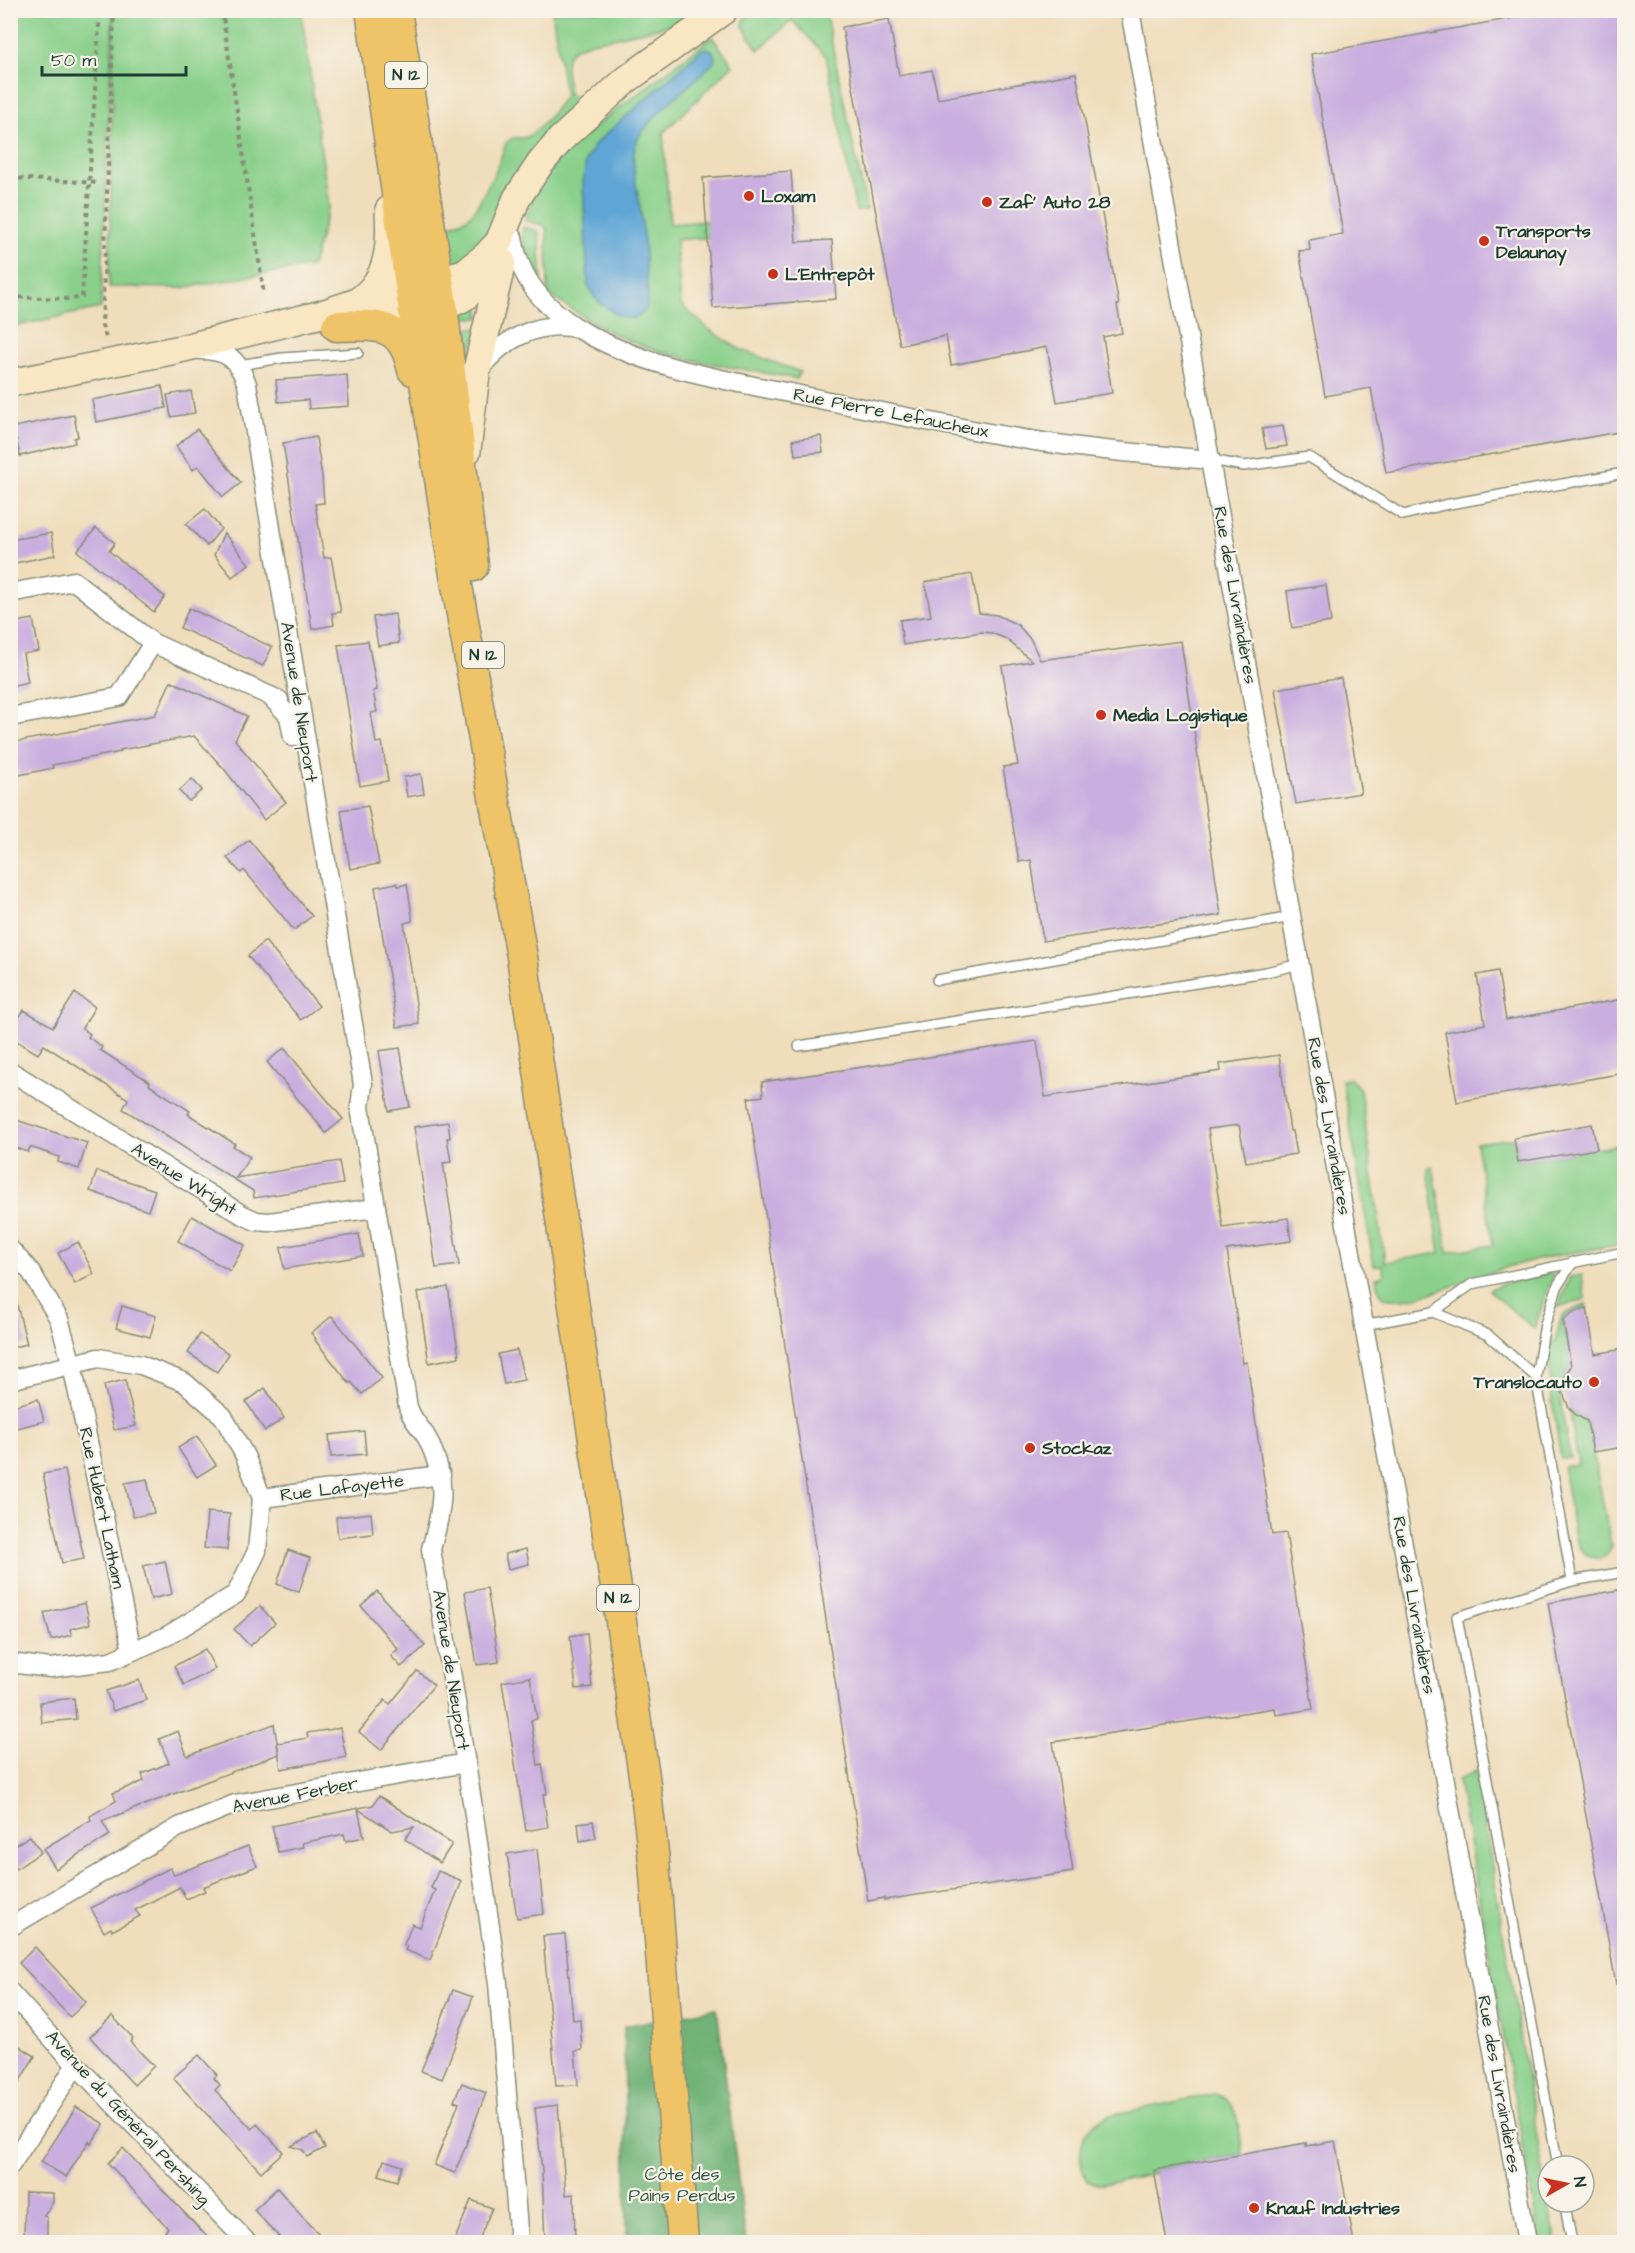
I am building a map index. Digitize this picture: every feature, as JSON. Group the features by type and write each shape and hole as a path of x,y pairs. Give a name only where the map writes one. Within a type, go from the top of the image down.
{"main road":[{"name":"N 12","path":"396,10 453,563 522,957 642,1765 654,1861 683,2242"},
{"path":"10,383 176,350 242,344 344,315 426,296 469,270 495,247 504,231 516,198 561,139 606,97 660,54 724,10"},
{"name":"N 12","path":"373,21 464,491 490,716 497,820"},
{"path":"344,315 379,280 387,262 390,244 373,21"},
{"path":"426,296 457,301 489,275 508,248 530,179"},
{"name":"N 12","path":"464,491 468,427 476,374 495,284 508,248"},
{"path":"344,315 384,327 398,335 408,351 453,563"}],"street":[{"name":"Rue des Livraindières","path":"1130,10 1527,2242"},
{"path":"508,248 534,292 580,330"},
{"path":"476,374 494,352 528,332 557,326 580,330"},
{"name":"Rue Pierre Lefaucheux","path":"580,330 640,356 727,380 997,435 1211,460"},
{"path":"176,350 218,351 229,356 239,365"},
{"name":"Avenue de Nieuport","path":"239,365 247,384 363,1084 360,1107 410,1412 427,1438 441,1475 440,1515 431,1550 466,1763 498,1983 519,2242"},
{"path":"10,593 74,581 153,643 300,710"},
{"path":"10,717 119,697 153,643"},
{"name":"Avenue de Nieuport","path":"270,696 289,716 351,1090 360,1107"},
{"name":"Avenue Wright","path":"10,1071 241,1214 256,1221 284,1221 376,1208"},
{"name":"Rue Hubert Latham","path":"10,1249 31,1272 59,1319 72,1365 132,1651"},
{"path":"10,1380 98,1358 141,1365 184,1382 223,1416 245,1456 262,1498"},
{"name":"Rue Lafayette","path":"10,1663 51,1668 110,1661 167,1635 236,1594 257,1551 262,1498 441,1475"},
{"name":"Avenue Ferber","path":"10,1927 179,1827 235,1804 466,1763"},
{"name":"Avenue du Général Pershing","path":"10,1992 76,2065 247,2242"},
{"path":"10,2166 76,2065"}],"lane":[{"path":"239,365 282,358 358,353"},
{"path":"1211,460 1230,465 1249,466 1309,457 1403,515 1444,505 1624,473"},
{"path":"937,980 1248,927 1292,917"},
{"path":"799,1046 1266,972 1300,964"},
{"path":"1364,1325 1433,1312 1472,1284 1624,1252"},
{"path":"1572,1581 1536,1377 1549,1314 1558,1285 1573,1262"},
{"path":"1433,1312 1488,1335 1536,1377"},
{"path":"1556,2154 1457,1617 1572,1581 1624,1572"},
{"path":"1566,2214 1572,2242"}],"path":[{"path":"10,297 72,299 82,297 100,10"},
{"path":"106,337 102,326 114,10"},
{"path":"222,10 264,295"},
{"path":"10,178 98,183"}],"green space":[{"path":"11,10 113,11 101,308 11,327"},
{"path":"114,11 301,11 329,206 312,266 182,288 109,287"},
{"path":"552,11 697,11 672,25 588,43 573,49 567,57 568,91 572,97 581,98 544,133 530,152 492,240 452,268 447,227 467,218 474,211 496,171 506,143 513,138 525,138 532,134 565,96"},
{"path":"763,11 825,11 867,210 856,211 826,56 792,20 758,50 743,26 745,17"},
{"path":"712,37 733,65 663,133 670,224 794,214 795,231 676,240 681,305 711,331 739,349 800,372 797,379 664,353 623,338 575,312 548,294 547,230 544,225 525,221 542,181 569,149"},
{"path":"523,227 539,233 542,279 540,283 527,268 522,236"},
{"path":"479,293 480,318 455,318 461,305"},
{"path":"479,328 465,369 457,329"},
{"path":"1351,1079 1360,1089 1385,1262 1440,1253 1428,1168 1433,1167 1448,1252 1493,1245 1476,1143 1514,1138 1518,1162 1624,1144 1624,1244 1525,1262 1417,1297 1390,1299 1383,1297 1376,1278 1384,1276 1382,1265 1374,1266 1342,1080"},
{"path":"1550,1273 1553,1276 1534,1329 1489,1290 1501,1284"},
{"path":"1582,1275 1585,1299 1558,1307 1570,1277"},
{"path":"1586,1304 1587,1308 1574,1312 1563,1320 1571,1366 1564,1377 1562,1391 1559,1392 1570,1458 1561,1459 1550,1387 1550,1346 1555,1341 1562,1315"},
{"path":"1569,1408 1587,1421 1611,1544 1606,1556 1601,1558 1589,1556 1578,1545 1575,1537 1563,1467 1578,1464"},
{"path":"1476,1771 1540,2154 1536,2154 1536,2214 1550,2214 1556,2242 1540,2242 1458,1780"},
{"name":"Côte des Pains Perdus","path":"717,2008 746,2242 627,2242 624,2026"},
{"path":"1214,2094 1223,2097 1234,2110 1243,2154 1154,2170 1154,2174 1120,2181 1093,2183 1087,2181 1081,2161 1081,2151 1087,2134 1100,2120 1110,2115"}],"water":[{"path":"707,48 713,51 715,58 713,63 657,114 639,136 635,146 634,171 643,229 648,297 647,306 642,315 633,318 623,317 613,313 599,302 588,286 583,183 586,160 596,143 701,50"}],"building":[{"name":"Transports Delaunay","path":"1559,10 1624,10 1624,431 1386,473 1371,388 1325,396 1299,251 1310,250 1309,240 1343,234 1311,54"},
{"name":"Zaf' Auto 28","path":"889,19 899,76 932,70 938,99 1076,73 1119,305 1117,305 1122,333 1103,337 1112,393 1057,402 1047,347 951,365 946,336 900,345 842,27"},
{"path":"791,171 796,242 832,240 836,299 713,308 703,178"},
{"path":"347,375 349,406 309,409 308,400 278,402 276,380"},
{"path":"162,386 166,408 96,422 92,400"},
{"path":"191,391 195,413 171,417 167,395"},
{"path":"74,415 78,437 74,438 75,443 20,456 14,427"},
{"path":"1283,426 1287,446 1266,449 1262,429"},
{"path":"197,429 241,483 223,497 198,466 193,470 176,446"},
{"path":"821,436 823,452 795,455 793,440"},
{"path":"316,437 324,503 315,504 324,558 331,557 341,612 332,613 334,625 312,629 283,443"},
{"path":"205,509 221,529 207,546 186,524"},
{"path":"96,528 115,543 109,551 165,597 154,612 77,551"},
{"path":"51,533 55,555 10,564 10,540"},
{"path":"224,533 249,564 232,577 214,555"},
{"name":"Media Logistique","path":"972,574 979,613 997,615 1018,625 1031,640 1040,660 1181,641 1221,915 1043,941 1031,860 1019,862 1003,767 1018,765 1002,666 1032,661 1006,639 992,633 981,632 903,645 900,620 931,616 925,582"},
{"path":"1326,585 1331,622 1292,628 1287,591"},
{"path":"189,608 272,647 263,666 180,628"},
{"path":"395,614 399,643 378,646 373,617"},
{"path":"33,619 39,651 23,654 28,682 10,686 10,623"},
{"path":"368,641 377,690 373,691 377,712 371,713 376,743 382,742 388,781 360,786 338,645"},
{"path":"1341,678 1361,793 1296,804 1275,689"},
{"path":"171,681 247,716 235,740 286,802 264,820 225,770 194,736 52,765 53,768 19,775 18,770 10,771 10,743 155,715"},
{"path":"421,774 424,794 407,797 404,777"},
{"path":"192,779 202,790 189,801 179,791"},
{"path":"368,806 379,864 350,869 341,810"},
{"path":"249,840 312,916 294,930 244,870 241,873 227,858"},
{"path":"397,883 398,886 407,884 412,915 412,921 404,923 419,1024 397,1027 375,887"},
{"path":"265,941 319,1006 301,1020 248,956"},
{"path":"1498,971 1506,1020 1624,999 1624,1073 1457,1102 1445,1032 1485,1024 1477,975"},
{"path":"75,993 95,1007 82,1028 90,1034 88,1037 102,1047 100,1050 150,1082 149,1085 190,1111 188,1114 235,1144 233,1146 250,1157 236,1178 339,1161 343,1184 254,1198 253,1191 123,1109 128,1099 44,1045 38,1054 10,1037 10,1010 20,1016 24,1010 53,1027"},
{"name":"Stockaz","path":"1037,1041 1045,1097 1221,1071 1220,1064 1279,1055 1290,1131 1292,1131 1296,1154 1246,1162 1239,1125 1208,1129 1223,1228 1288,1218 1291,1241 1227,1250 1243,1363 1247,1362 1272,1535 1286,1533 1313,1709 1276,1715 1275,1708 1053,1742 1073,1872 868,1901 748,1098 763,1096 762,1082"},
{"path":"284,1048 343,1119 326,1133 267,1062"},
{"path":"400,1048 410,1107 389,1111 379,1051"},
{"path":"10,1118 87,1143 79,1169 58,1162 59,1157 30,1147 28,1152 10,1146"},
{"path":"448,1122 450,1138 447,1138 451,1162 443,1163 459,1265 436,1268 414,1127"},
{"path":"1592,1124 1597,1149 1518,1162 1514,1138"},
{"path":"97,1171 155,1190 148,1211 90,1191"},
{"path":"192,1216 245,1245 230,1271 178,1241"},
{"path":"359,1234 363,1256 284,1269 281,1247"},
{"path":"78,1242 94,1274 75,1284 58,1253"},
{"path":"448,1287 459,1357 429,1363 418,1292"},
{"path":"16,1301 27,1344 10,1348 10,1302"},
{"path":"122,1306 156,1316 150,1337 116,1328"},
{"name":"Translocauto","path":"1587,1308 1595,1354 1624,1349 1624,1447 1593,1452 1587,1421 1569,1408 1562,1391 1564,1377 1571,1366 1563,1320 1574,1312"},
{"path":"332,1316 382,1378 362,1394 351,1382 349,1383 311,1333"},
{"path":"200,1334 229,1354 217,1372 188,1353"},
{"path":"517,1350 524,1380 504,1384 498,1354"},
{"path":"125,1380 136,1426 114,1430 104,1385"},
{"path":"265,1388 284,1418 265,1431 246,1402"},
{"path":"38,1399 44,1421 13,1429 10,1407"},
{"path":"364,1431 366,1454 331,1457 329,1435"},
{"path":"197,1436 216,1465 197,1477 178,1448"},
{"path":"65,1470 84,1559 62,1563 43,1474"},
{"path":"147,1479 154,1513 133,1517 125,1483"},
{"path":"207,1512 230,1514 227,1550 204,1548"},
{"path":"371,1513 373,1534 338,1538 336,1517"},
{"path":"526,1549 529,1564 508,1569 505,1554"},
{"path":"288,1550 310,1558 299,1592 277,1584"},
{"path":"165,1561 172,1594 151,1599 143,1566"},
{"path":"487,1588 499,1662 477,1665 465,1592"},
{"path":"1624,1589 1624,1983 1616,1984 1548,1603"},
{"path":"377,1591 425,1646 401,1667 391,1656 398,1649 361,1606"},
{"path":"85,1603 90,1624 70,1629 72,1635 51,1640 44,1613"},
{"path":"260,1606 275,1623 250,1646 234,1629"},
{"path":"587,1633 592,1687 576,1689 570,1636"},
{"path":"205,1649 215,1669 184,1685 174,1666"},
{"path":"417,1671 434,1685 381,1750 359,1732 385,1700 390,1704"},
{"path":"530,1677 537,1719 531,1720 538,1765 542,1764 547,1794 543,1794 548,1827 526,1831 502,1682"},
{"path":"139,1680 146,1700 113,1711 106,1691"},
{"path":"74,1698 76,1719 42,1723 40,1702"},
{"path":"274,1724 279,1754 102,1821 110,1835 56,1869 43,1849 91,1820 90,1816 116,1801 113,1793 144,1781 142,1774 169,1763 159,1739 178,1731 187,1756"},
{"path":"340,1728 346,1757 281,1769 277,1743 308,1738 307,1733"},
{"path":"379,1796 452,1844 440,1863 405,1839 414,1827 392,1831 358,1809 364,1837 346,1841 344,1834 302,1843 303,1847 278,1852 272,1826 373,1805"},
{"path":"593,1821 596,1838 580,1841 578,1823"},
{"path":"30,1836 41,1852 16,1869 10,1861 10,1848"},
{"path":"248,1846 257,1866 203,1887 205,1891 186,1899 180,1887 135,1910 140,1916 112,1931 111,1928 104,1932 91,1908 170,1868 174,1875"},
{"path":"537,1849 544,1914 517,1918 507,1854"},
{"path":"438,1871 462,1881 430,1960 405,1950 407,1946 404,1945 412,1924 420,1927 435,1890 431,1888"},
{"path":"565,1934 573,2020 580,2019 582,2050 575,2051 578,2085 556,2086 543,1936"},
{"path":"35,1947 86,2002 70,2017 19,1963"},
{"path":"453,1990 473,1997 442,2079 421,2071"},
{"path":"112,2016 133,2038 130,2042 154,2066 134,2085 90,2037"},
{"path":"16,2044 35,2056 10,2097 10,2054"},
{"path":"199,2055 217,2075 214,2078 220,2085 215,2090 252,2129 257,2124 283,2152 261,2172 173,2078"},
{"path":"462,2083 486,2093 455,2173 434,2165 459,2103 454,2101"},
{"path":"558,2105 566,2195 574,2194 575,2242 545,2242 542,2170 535,2108"},
{"path":"76,2107 104,2124 91,2144 89,2141 66,2177 41,2162"},
{"path":"317,2133 325,2148 307,2157 303,2150 291,2146"},
{"name":"Knauf Industries","path":"1335,2141 1354,2242 1167,2242 1154,2170 1306,2143 1306,2146"},
{"path":"123,2148 212,2242 176,2242 165,2231 168,2228 108,2163"},
{"path":"384,2160 402,2166 397,2181 379,2175"},
{"path":"277,2188 327,2242 284,2242 254,2210"},
{"path":"25,2192 53,2193 53,2202 44,2216 47,2218 47,2242 24,2242"},
{"path":"471,2200 492,2208 478,2242 454,2242"}],"place":[{"name":"Loxam","path":"749,196"},
{"name":"Zaf' Auto 28","path":"987,202"},
{"name":"Transports Delaunay","path":"1484,241"},
{"name":"L'Entrepôt","path":"773,274"},
{"name":"Media Logistique","path":"1101,715"},
{"name":"Translocauto","path":"1594,1382"},
{"name":"Stockaz","path":"1030,1448"},
{"name":"Knauf Industries","path":"1254,2208"}]}
